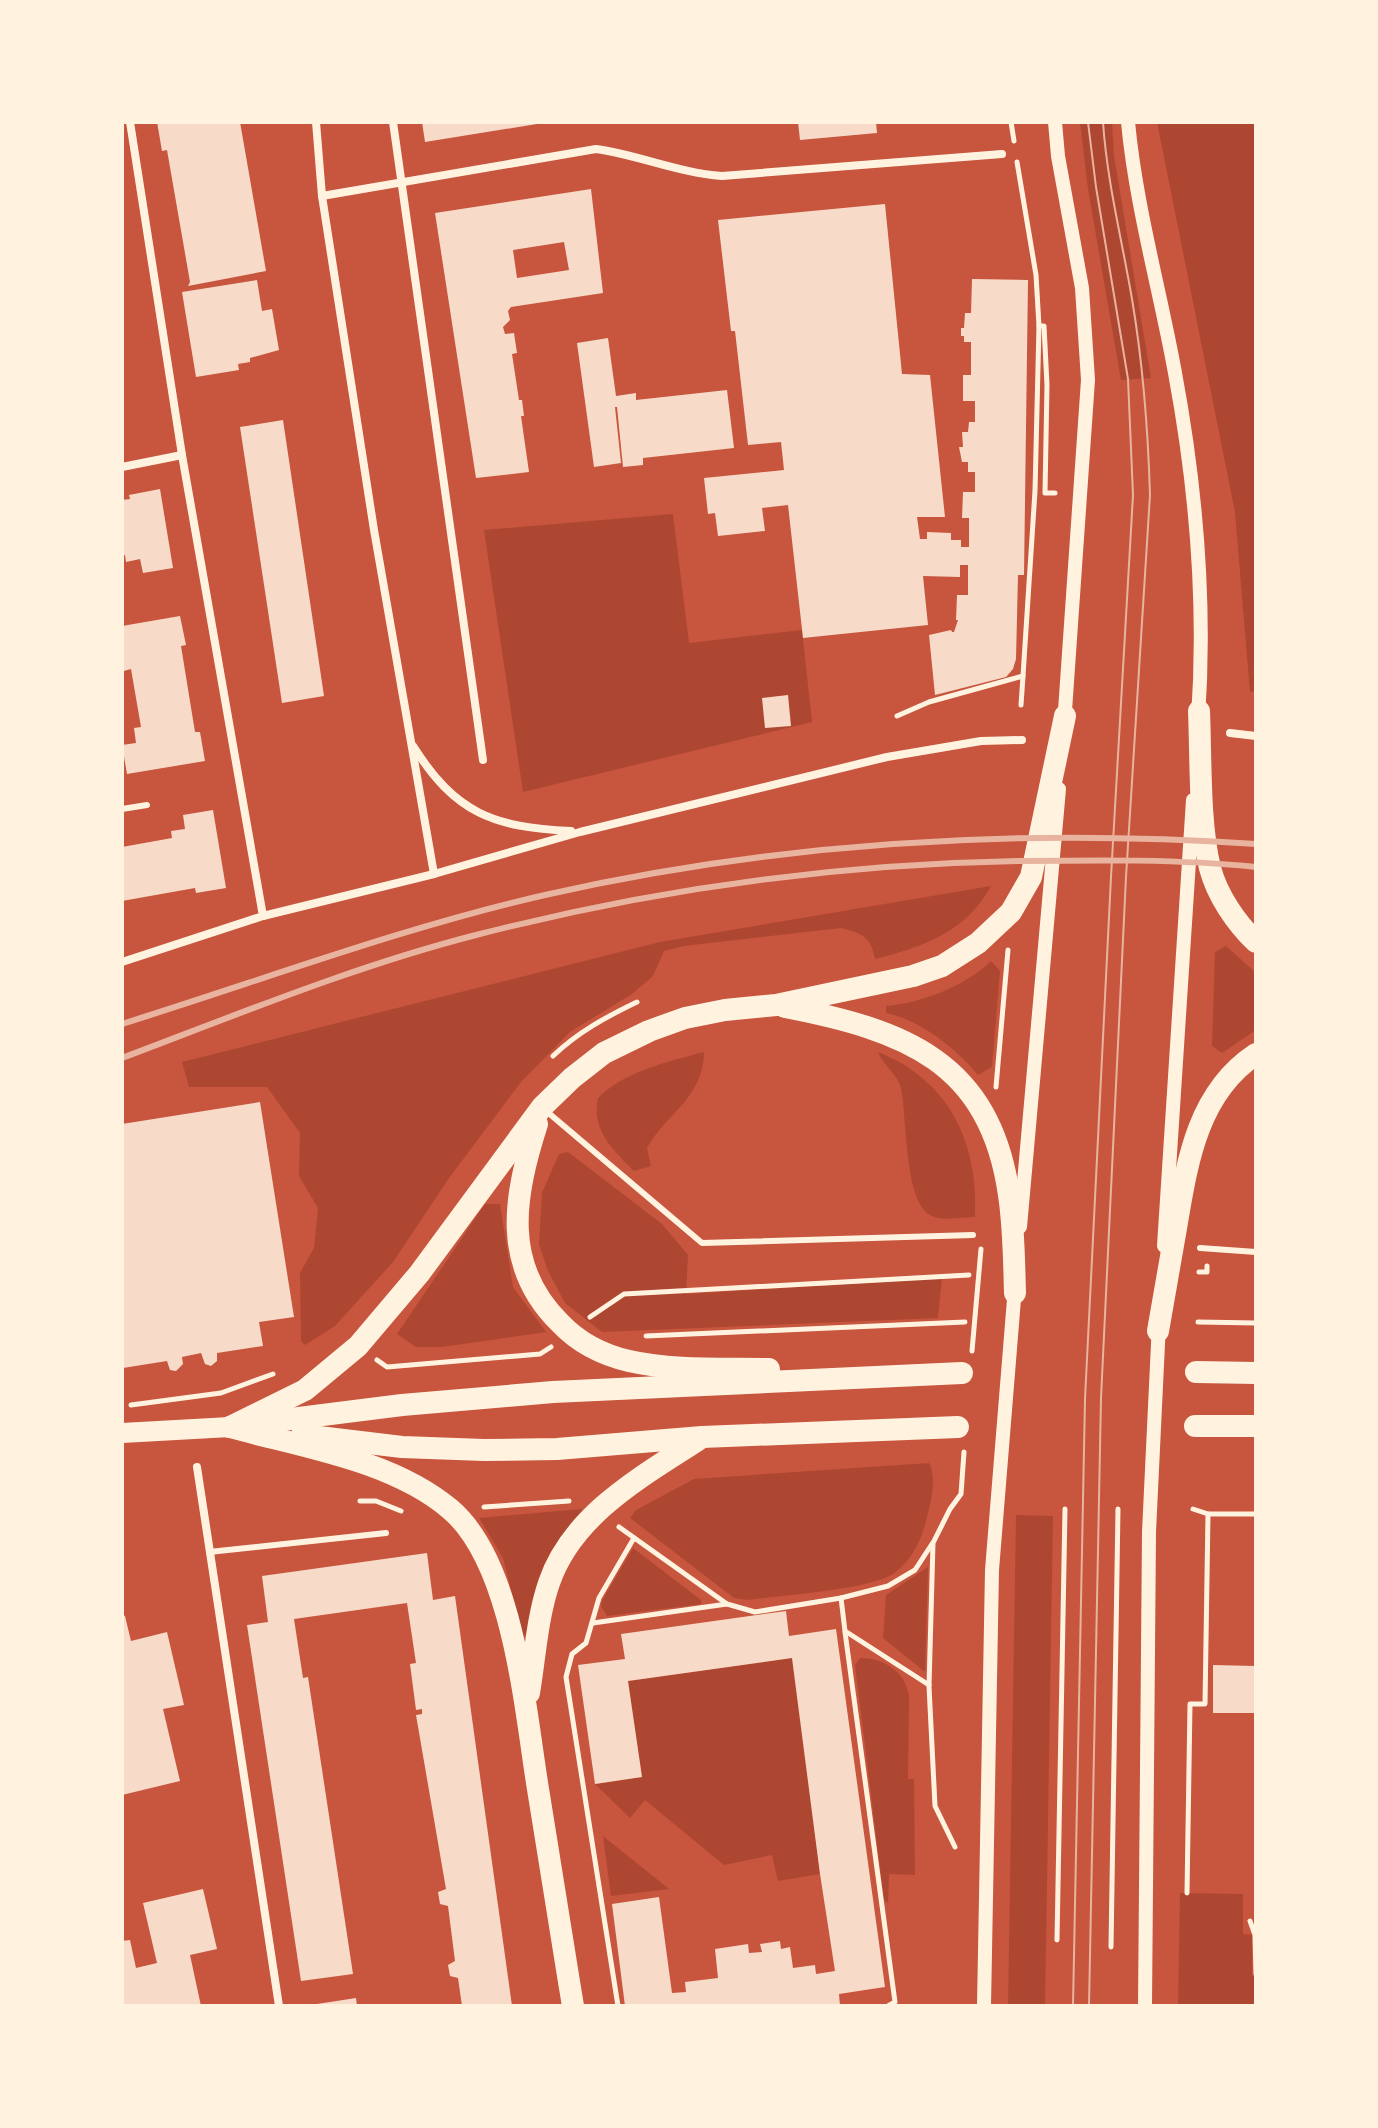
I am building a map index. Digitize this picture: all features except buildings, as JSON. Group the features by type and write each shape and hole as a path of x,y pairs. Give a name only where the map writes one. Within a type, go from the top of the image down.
{"highway":[{"path":"1199,711 1210,867 1221,895 1256,942"},
{"path":"230,1427 305,1390 358,1346 419,1274 542,1107 586,1066 621,1043 703,1014 776,1005 893,981 942,966 978,943 1019,901 1031,877 1065,716"},
{"path":"776,1005 835,1018 900,1038 934,1058 966,1086 978,1104 996,1145 1007,1181 1015,1293"},
{"path":"1158,1331 1186,1169 1195,1138 1217,1092 1235,1070 1256,1054"},
{"path":"230,1427 402,1405 553,1392 952,1374 656,1365 612,1356 578,1338 560,1324 535,1294 522,1257 518,1203 525,1164 542,1107"},
{"path":"1196,1372 1256,1373"},
{"path":"1195,1426 1256,1426"},
{"path":"230,1427 402,1447 484,1450 557,1449 702,1437 958,1427"},
{"path":"230,1427 391,1473 436,1499 462,1521 479,1546 501,1594 516,1653 573,2006"},
{"path":"526,1713 549,1585 568,1548 598,1512 632,1483 702,1437"}],"main road":[{"path":"122,1433 230,1427"}],"street":[{"path":"130,122 182,455 263,916"},
{"path":"316,122 322,196 409,740 434,874"},
{"path":"393,122 483,760"},
{"path":"984,2006 992,1570 1065,716 1088,380 1082,288 1058,156 1055,122"},
{"path":"1128,122 1138,192 1176,376 1194,509 1200,629 1199,711 1158,1331 1149,1532 1145,2006"},
{"path":"322,196 596,149 696,174 722,176 1002,154"},
{"path":"122,467 182,455"},
{"path":"1230,733 1256,736"},
{"path":"409,740 449,794 472,809 491,819 533,829 580,832"},
{"path":"122,962 263,916 434,874 580,832 887,757 981,741 1022,740"},
{"path":"197,1467 279,2006"}],"lane":[{"path":"122,809 147,805"},
{"path":"542,1107 702,1243 973,1235"},
{"path":"1200,1248 1256,1252"},
{"path":"209,1552 386,1533"}],"path":[{"path":"1011,122 1036,275 1039,326 1035,491 1021,705"},
{"path":"1039,326 1044,326 1047,385 1045,493 1055,493"},
{"path":"897,716 929,702 1023,676"},
{"path":"550,1059 568,1042 604,1018 637,1002"},
{"path":"592,1327 584,1321 624,1294 969,1275"},
{"path":"636,1336 965,1322"},
{"path":"1198,1322 1256,1323"},
{"path":"370,1355 387,1367 540,1354 554,1345"},
{"path":"122,1406 221,1393 284,1368"},
{"path":"360,1501 376,1501 412,1518"},
{"path":"462,1521 479,1507 581,1501 727,1604 755,1612 841,1598 888,1586 915,1570 950,1509"},
{"path":"1057,1940 1065,1509"},
{"path":"1111,1947 1118,1509"},
{"path":"1193,1509 1208,1514 1256,1514"},
{"path":"1187,1893 1190,1704 1205,1704 1208,1514"},
{"path":"618,2006 566,1677 572,1654 586,1643 599,1598 634,1538"},
{"path":"933,1543 929,1686 935,1806 955,1847"},
{"path":"841,1598 895,2002 888,2006"},
{"path":"593,1623 727,1604"},
{"path":"845,1631 929,1686"},
{"path":"1250,1921 1255,1935 1256,1974"}],"shaded area":[{"path":"1080,122 1112,122 1114,156 1151,378 1121,380 1088,189"},
{"path":"1157,122 1256,122 1256,691 1250,692 1235,512"},
{"path":"673,514 689,643 802,630 812,722 523,792 484,530"},
{"path":"991,886 969,915 942,935 875,959 868,940 841,928 664,951 653,976 632,994 570,1032 521,1082 449,1178 393,1262 335,1326 305,1345 301,1341 300,1273 314,1248 318,1208 299,1176 300,1133 267,1087 189,1087 182,1062 660,942"},
{"path":"1226,946 1256,973 1256,1030 1222,1053 1212,1046 1215,952"},
{"path":"991,961 1000,971 992,1067 978,1075 936,1036 912,1022 886,1013 886,1006 928,997 956,985"},
{"path":"704,1052 702,1068 691,1094 647,1148 651,1166 634,1171 601,1130 598,1098 634,1074"},
{"path":"878,1052 924,1079 955,1117 972,1164 975,1217 947,1219 932,1216 923,1209 911,1178 901,1088"},
{"path":"568,1152 662,1224 688,1255 686,1294 942,1278 938,1318 602,1332 565,1303 548,1271 539,1244 542,1193 559,1154"},
{"path":"485,1204 500,1204 513,1287 546,1332 442,1347 416,1347 397,1334"},
{"path":"929,1463 933,1482 930,1504 922,1533 911,1556 900,1569 881,1580 845,1588 748,1600 734,1598 630,1518 636,1510 694,1479"},
{"path":"581,1509 583,1512 535,1596 523,1636 503,1558 479,1518"},
{"path":"1016,1515 1053,1516 1045,2006 1008,2006"},
{"path":"633,1548 701,1600 701,1604 607,1616 601,1606 603,1599"},
{"path":"928,1567 925,1672 883,1638 886,1595"},
{"path":"792,1658 820,1874 778,1881 772,1855 724,1865 645,1800 630,1818 595,1784 642,1777 628,1681"},
{"path":"860,1658 877,1660 892,1668 903,1680 909,1696 908,1779 914,1779 915,1875 889,1874 888,1903 884,1900 855,1665"},
{"path":"603,1836 669,1889 611,1896"},
{"path":"1180,1893 1243,1894 1243,1934 1252,1935 1256,2006 1178,2006"}],"tram line":[{"path":"1073,2006 1085,1399 1133,495 1128,379 1088,122"},
{"path":"1089,2006 1101,1398 1126,877 1150,495 1139,348 1111,189 1103,122"}],"railway":[{"path":"122,1024 491,908 633,877 721,862 810,851 988,839 1167,839 1256,844"},
{"path":"122,1058 298,992 431,947 610,904 678,892 814,874 951,863 1138,861 1256,867"}]}
